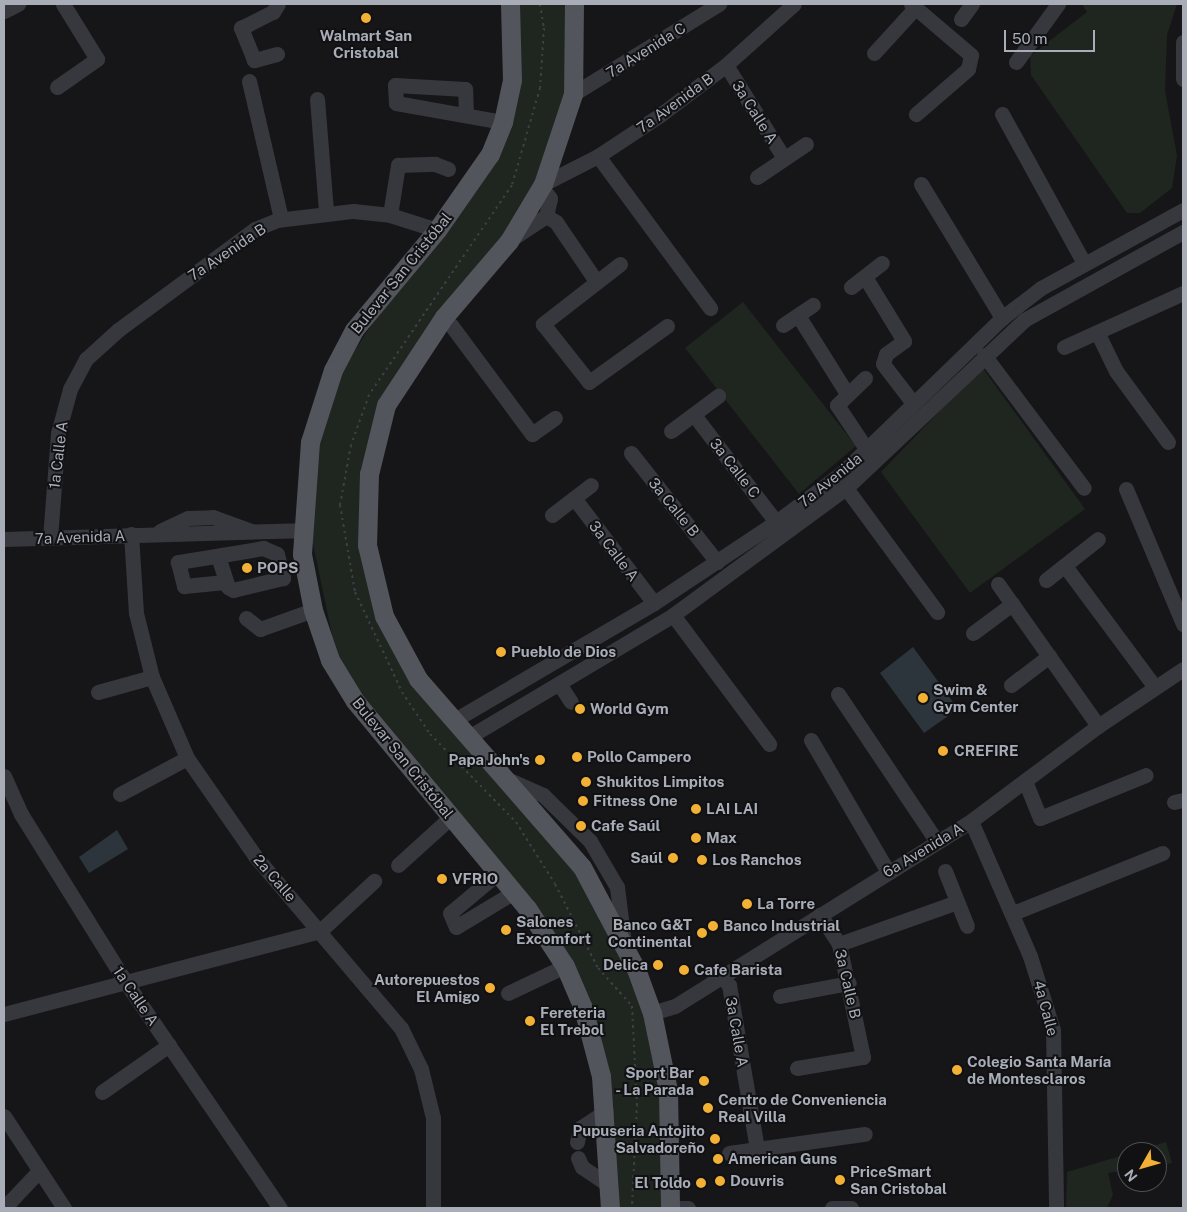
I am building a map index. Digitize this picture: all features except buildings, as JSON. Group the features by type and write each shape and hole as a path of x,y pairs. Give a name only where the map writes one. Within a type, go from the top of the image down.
{"main road":[{"name":"Bulevar San Cristóbal","path":"510,4 515,48 503,122 476,179 437,230 354,330 333,370 310,442 301,530 303,563 312,610 330,660 355,701 514,892 565,966 593,1040 606,1111 610,1208"},
{"path":"574,4 573,94 542,185 509,241 470,284 418,353 386,405 369,474 367,545 381,607 401,651 467,738 582,867 624,943 652,1013 668,1090 672,1208"}],"street":[{"path":"4,11 18,4"},
{"path":"56,87 97,59 63,4"},
{"path":"277,54 254,60 241,28 273,12 278,4"},
{"name":"7a Avenida C","path":"573,94 718,4"},
{"name":"7a Avenida B","path":"542,185 598,156 726,65 794,4"},
{"path":"961,19 972,4"},
{"path":"874,53 913,5 967,47 972,63 916,114"},
{"path":"1016,62 1058,5"},
{"path":"1183,42 1183,68"},
{"name":"3a Calle A","path":"726,65 784,158"},
{"path":"249,81 281,219"},
{"path":"317,99 326,211"},
{"path":"466,114 503,122"},
{"path":"1002,114 1084,263"},
{"path":"757,177 806,144"},
{"path":"598,156 710,308"},
{"path":"390,215 398,165 435,164 448,169"},
{"path":"920,184 1002,318"},
{"path":"509,241 546,216 550,198 542,185"},
{"name":"7a Avenida","path":"453,721 571,654 654,603 776,522 867,450 1002,318 1084,263 1183,210"},
{"name":"7a Avenida B","path":"118,330 255,229 281,219 326,211 390,215 437,230"},
{"path":"546,216 556,222 596,280"},
{"name":"7a Avenida","path":"467,738 582,672 673,615 846,488 984,355 1049,304 1183,232"},
{"path":"851,287 882,263"},
{"path":"620,264 596,280 543,322 588,382 667,326"},
{"path":"865,277 904,341 886,354 883,364 913,403"},
{"path":"418,353 451,325 470,284"},
{"path":"1064,347 1098,334 1183,293"},
{"path":"783,325 798,317 813,305"},
{"path":"798,317 846,392"},
{"path":"451,325 532,434 555,418"},
{"name":"1a Calle A","path":"50,538 58,433 70,388 86,359 118,330"},
{"path":"1098,334 1116,371 1168,442"},
{"path":"984,355 1084,488"},
{"path":"865,378 846,392 837,408 867,450"},
{"path":"671,431 694,416 718,396"},
{"name":"3a Calle C","path":"694,416 776,522"},
{"name":"3a Calle B","path":"631,453 717,562"},
{"path":"552,515 592,485"},
{"path":"846,488 937,612"},
{"path":"1126,489 1183,624"},
{"name":"3a Calle A","path":"574,498 654,603"},
{"name":"7a Avenida A","path":"4,540 156,533 188,518 213,517 256,533 301,530"},
{"name":"2a Calle","path":"131,534 136,614 152,677 187,758 215,804 401,1028 421,1069 433,1118 433,1208"},
{"path":"1046,580 1098,539"},
{"path":"225,582 184,586 178,562 263,548 280,560 303,563"},
{"path":"222,555 225,582 233,590 283,578 303,563"},
{"path":"280,560 283,578"},
{"path":"1065,566 1154,686"},
{"path":"998,584 1098,726"},
{"path":"973,633 1012,604"},
{"path":"246,618 260,629 312,610"},
{"path":"673,615 769,744"},
{"path":"571,654 582,672"},
{"path":"1011,685 1049,656"},
{"name":"6a Avenida A","path":"652,1013 675,1006 971,821 1098,726 1154,686 1183,669"},
{"path":"98,692 152,677"},
{"path":"560,685 571,702"},
{"path":"838,694 937,842"},
{"path":"811,740 888,872"},
{"path":"120,794 187,758"},
{"path":"1025,781 1040,818 1146,775"},
{"name":"1a Calle A","path":"4,776 21,814 125,981 280,1208"},
{"path":"398,865 451,817"},
{"name":"4a Calle","path":"971,821 1013,913 1053,1030 1056,1208"},
{"path":"1013,913 1162,853"},
{"path":"945,871 967,926"},
{"path":"498,872 450,913 456,927 514,892"},
{"path":"4,1014 320,930 374,881"},
{"path":"482,886 495,902"},
{"path":"839,944 958,902"},
{"name":"3a Calle B","path":"797,1068 863,1057 849,983 839,944 820,915"},
{"path":"508,993 565,966"},
{"name":"3a Calle A","path":"722,977 729,986 757,1149"},
{"path":"780,996 849,983"},
{"path":"102,1092 169,1045"},
{"path":"577,1142 580,1128 606,1111"},
{"path":"4,1116 64,1208"},
{"path":"729,1153 865,1134"},
{"path":"578,1158 582,1167 610,1186"},
{"path":"4,1208 39,1171"},
{"path":"672,1208 688,1208"},
{"path":"832,1208 851,1208"}],"path":[{"path":"540,4 544,28 540,88 512,185 369,395 351,445 340,505 356,592 402,692 430,734 516,822 555,884 598,968 632,1006 637,1104 632,1208"}],"shaded area":[{"path":"516,4 569,4 568,93 546,166 511,228 413,350 366,465 376,611 579,872 608,922 648,1016 662,1086 665,1208 615,1208 575,975 357,690 335,649 308,520 315,443 340,374 386,302 499,149"},
{"path":"1082,4 1177,4 1167,35 1165,91 1177,155 1172,188 1140,213 1127,213 1031,75 1030,56 1087,12"},
{"path":"743,302 856,446 799,494 685,348"},
{"path":"982,367 1085,509 970,593 881,472"},
{"path":"913,647 958,709 924,733 880,673"},
{"path":"117,830 128,849 89,873 79,857"},
{"path":"1167,1146 1172,1163 1167,1164"},
{"path":"1117,1157 1117,1172 1108,1173 1113,1195 1107,1208 1066,1208 1067,1172"}],"place":[{"name":"Walmart San Cristobal","path":"366,18"},
{"name":"POPS","path":"247,568"},
{"name":"Pueblo de Dios","path":"501,652"},
{"name":"Swim & Gym Center","path":"923,698"},
{"name":"World Gym","path":"580,709"},
{"name":"CREFIRE","path":"943,751"},
{"name":"Pollo Campero","path":"577,757"},
{"name":"Papa John's","path":"540,760"},
{"name":"Shukitos Limpitos","path":"586,782"},
{"name":"Fitness One","path":"583,801"},
{"name":"LAI LAI","path":"696,809"},
{"name":"Cafe Saúl","path":"581,826"},
{"name":"Max","path":"696,838"},
{"name":"Saúl","path":"673,858"},
{"name":"Los Ranchos","path":"702,860"},
{"name":"VFRIO","path":"442,879"},
{"name":"La Torre","path":"747,904"},
{"name":"Banco Industrial","path":"713,926"},
{"name":"Salones Excomfort","path":"506,930"},
{"name":"Banco G&T Continental","path":"702,933"},
{"name":"Delica","path":"658,965"},
{"name":"Cafe Barista","path":"684,970"},
{"name":"Autorepuestos El Amigo","path":"490,988"},
{"name":"Fereteria El Trebol","path":"530,1021"},
{"name":"Colegio Santa María de Montesclaros","path":"957,1070"},
{"name":"Sport Bar - La Parada","path":"704,1081"},
{"name":"Centro de Conveniencia Real Villa","path":"708,1108"},
{"name":"Pupuseria Antojito Salvadoreño","path":"715,1139"},
{"name":"American Guns","path":"718,1159"},
{"name":"PriceSmart San Cristobal","path":"840,1180"},
{"name":"Douvris","path":"720,1181"},
{"name":"El Toldo","path":"701,1183"}]}
